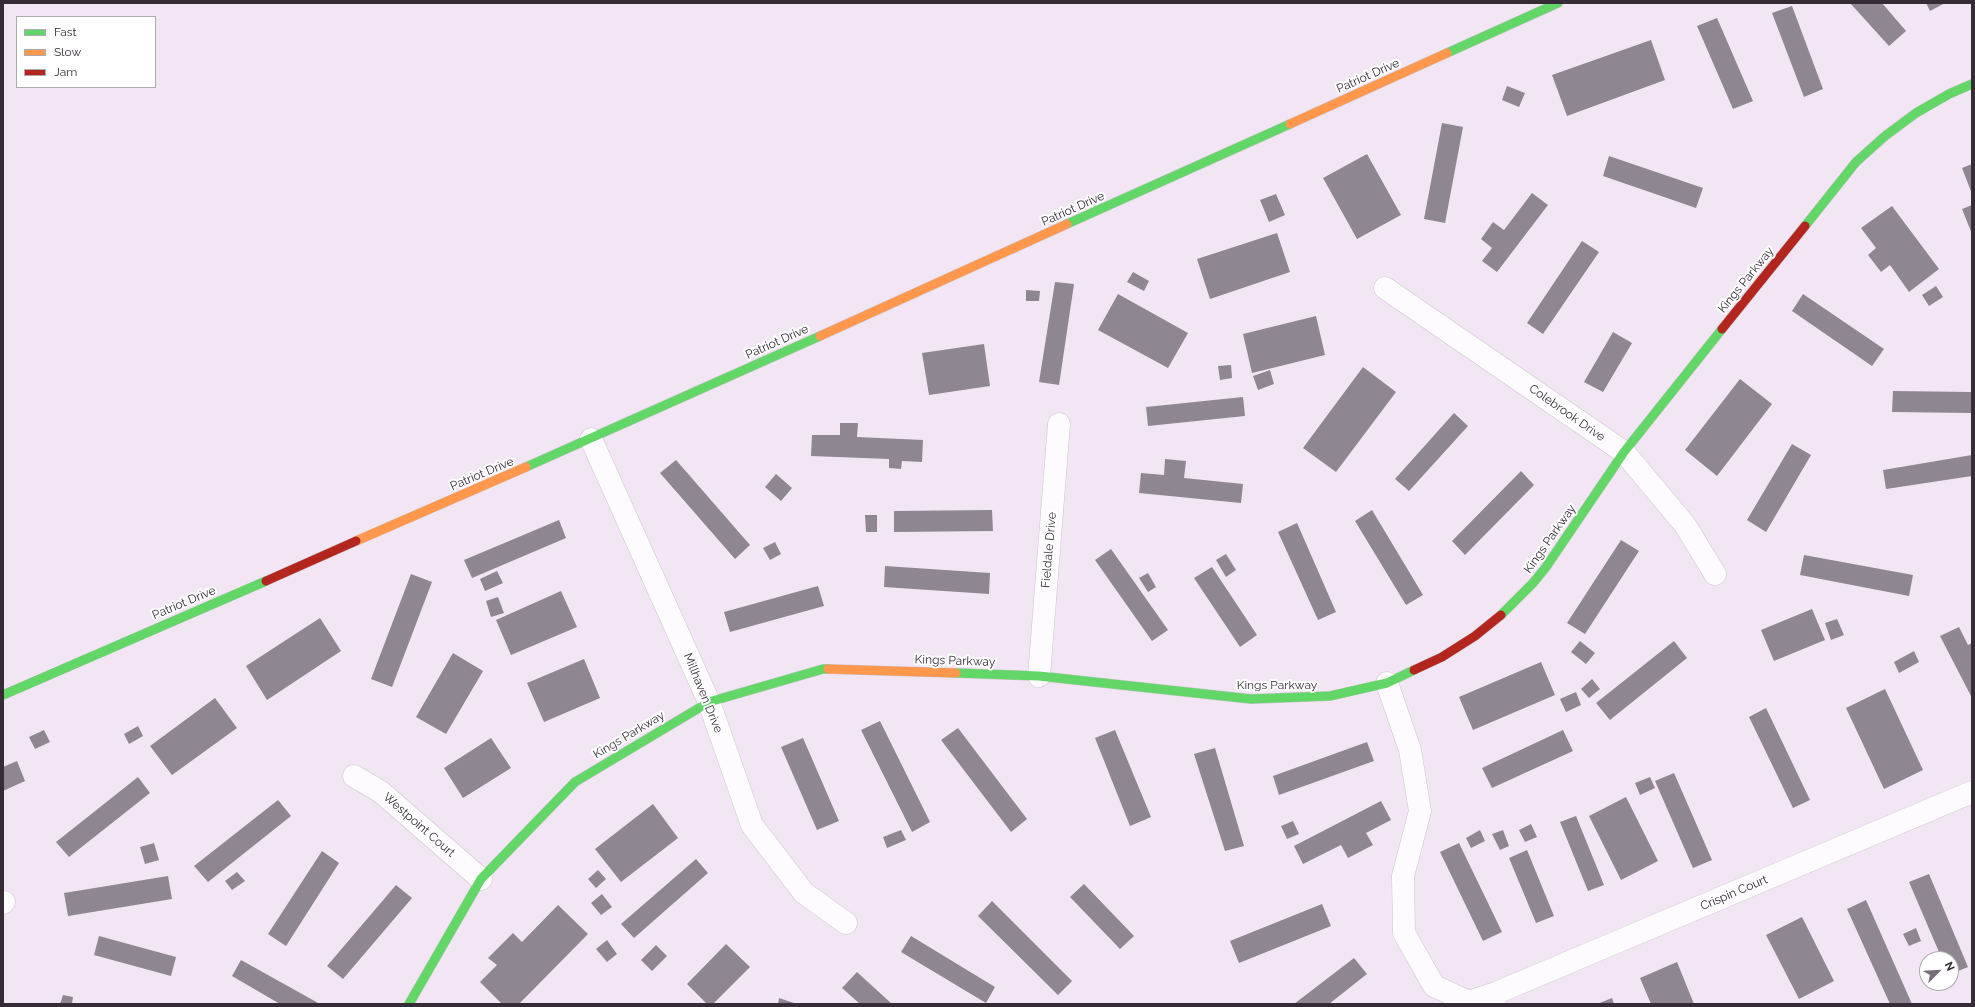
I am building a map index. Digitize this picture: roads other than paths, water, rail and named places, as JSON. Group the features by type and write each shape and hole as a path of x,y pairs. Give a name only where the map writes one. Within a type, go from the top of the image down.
{"street":[{"name":"Patriot Drive","path":"3,695 591,440 1558,3"},
{"name":"Kings Parkway","path":"409,1004 481,879 575,782 709,702 823,669 1039,676 1251,699 1330,696 1387,683 1442,657 1475,636 1506,611 1546,568 1624,452 1856,162 1885,136 1916,113 1949,94 1972,84"},
{"name":"Colebrook Drive","path":"1385,288 1624,452 1685,525 1715,574"},
{"name":"Fieldale Drive","path":"1039,676 1059,424"},
{"name":"Millhaven Drive","path":"591,440 709,702 752,824 804,893 846,922"},
{"name":"Crispin Court","path":"1387,683 1410,750 1420,811 1403,876 1404,932 1434,986 1469,1002 1495,999 1972,792"},
{"name":"Westpoint Court","path":"354,776 381,792 481,879"}]}
